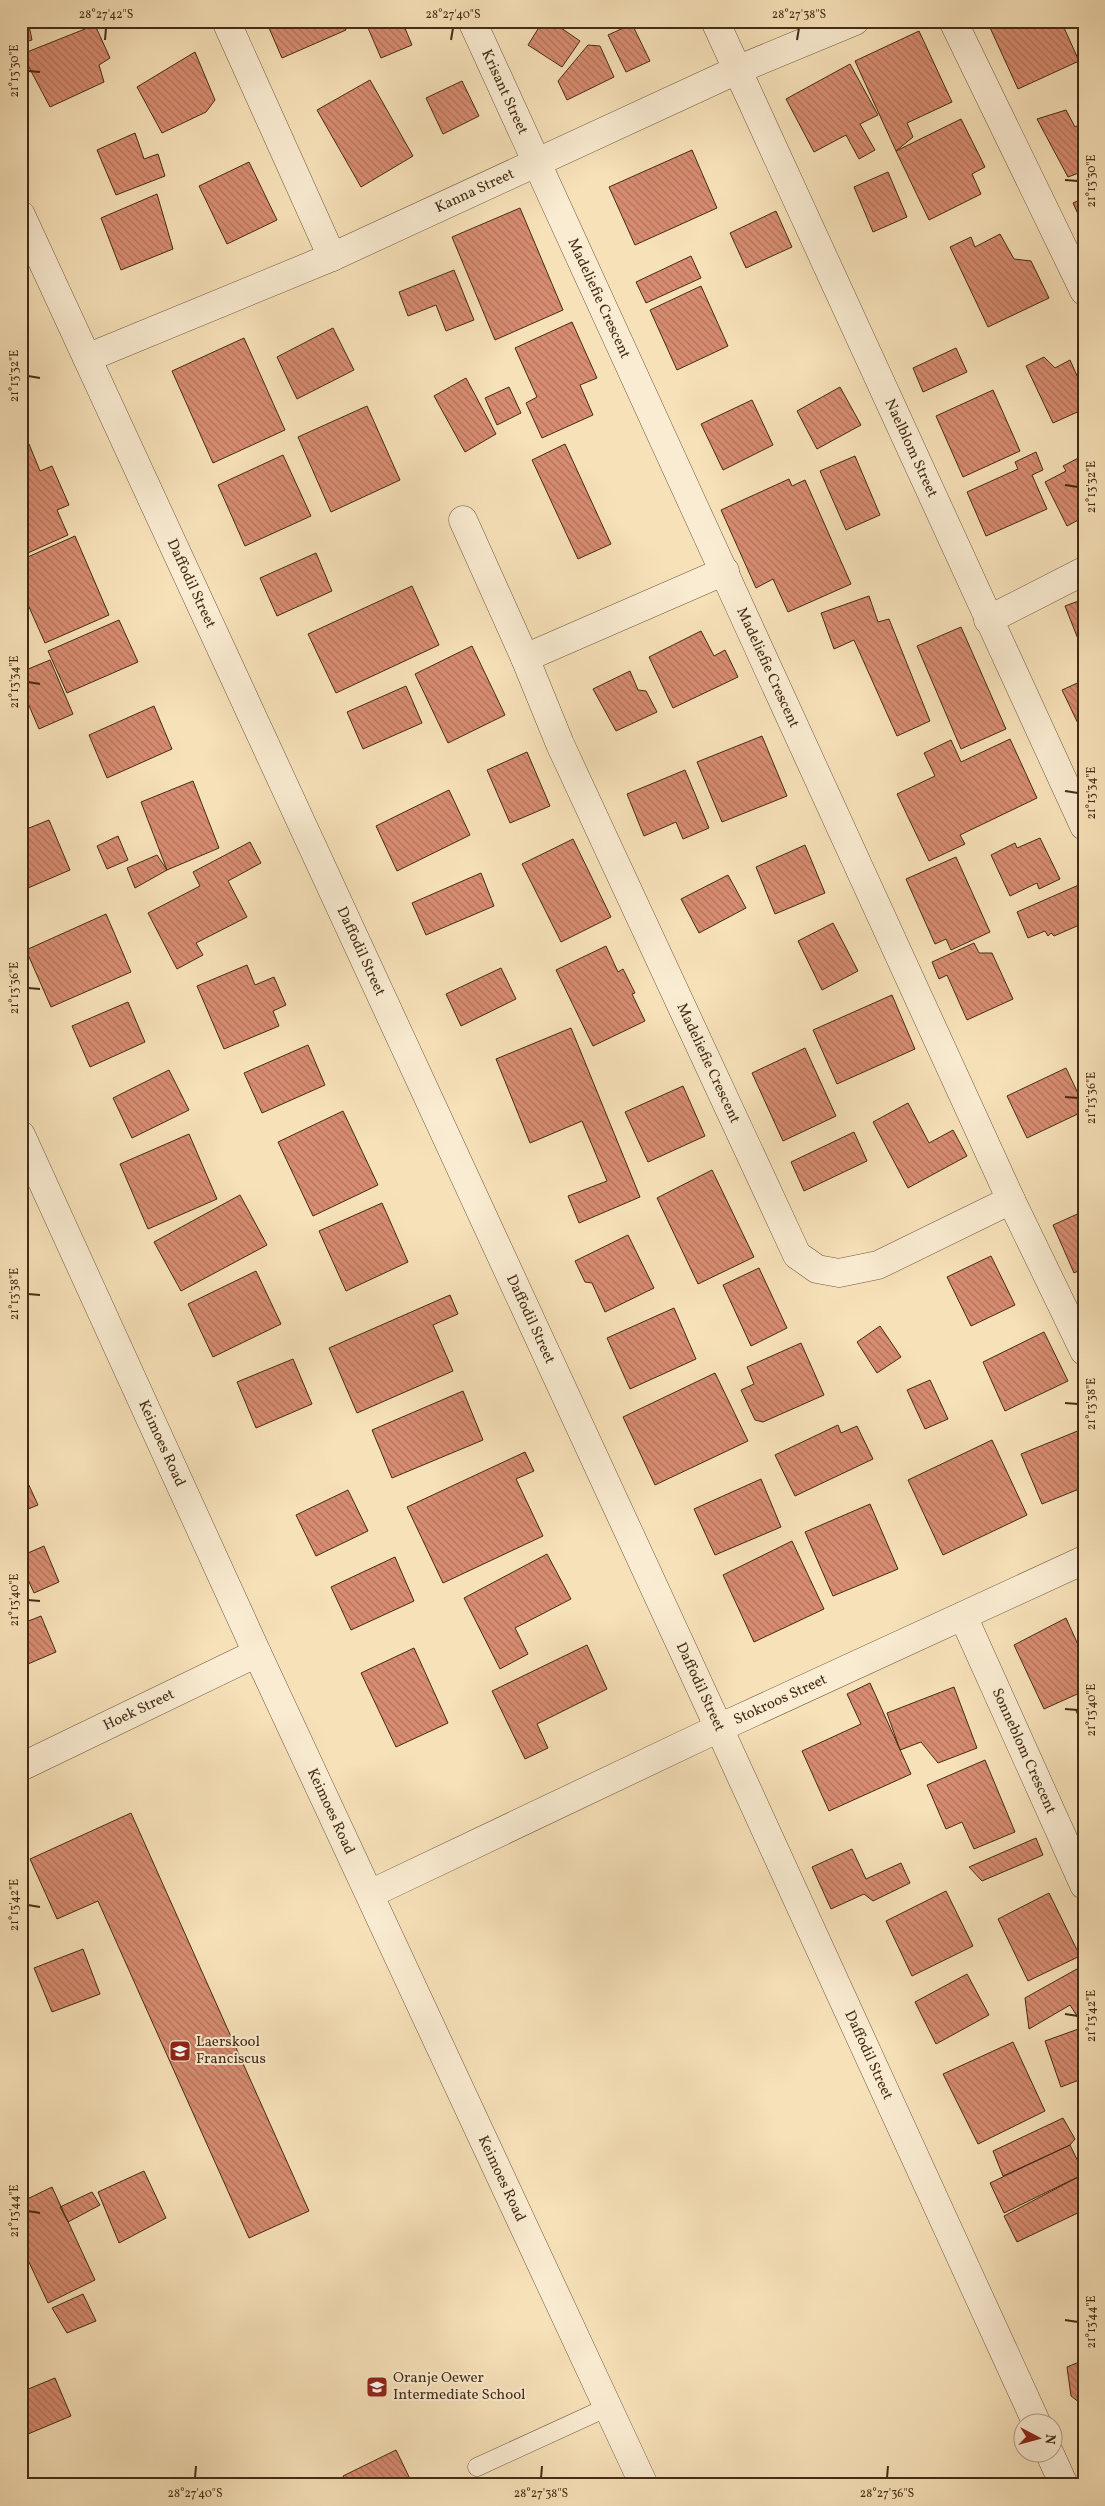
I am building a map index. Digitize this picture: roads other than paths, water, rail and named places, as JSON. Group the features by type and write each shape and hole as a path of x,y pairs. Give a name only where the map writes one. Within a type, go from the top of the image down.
{"street":[{"path":"226,21 332,257"},
{"name":"Krisant Street","path":"472,21 535,162"},
{"name":"Naelblom Street","path":"715,21 1084,826"},
{"name":"Kanna Street","path":"86,358 332,257 737,70 855,21"},
{"path":"953,21 1084,291"},
{"name":"Madeliefie Crescent","path":"535,162 725,571 1012,1200 1084,1351"},
{"name":"Daffodil Street","path":"21,215 719,1728 1032,2414"},
{"name":"Madeliefie Crescent","path":"463,520 525,658 560,744 797,1255 817,1269 839,1273 878,1265 1012,1200"},
{"path":"988,620 1084,570"},
{"path":"525,658 725,571"},
{"name":"Keimoes Road","path":"21,1136 257,1653 644,2485"},
{"name":"Stokroos Street","path":"370,1894 719,1728 1084,1560"},
{"name":"Sonneblom Crescent","path":"963,1616 1084,1885"},
{"name":"Hoek Street","path":"21,1767 257,1653"},
{"path":"1055,2464 1064,2485"}],"lane":[{"path":"476,2467 608,2407"}],"place":[{"name":"Laerskool Franciscus","path":"180,2051"},
{"name":"Oranje Oewer Intermediate School","path":"377,2387"}]}
